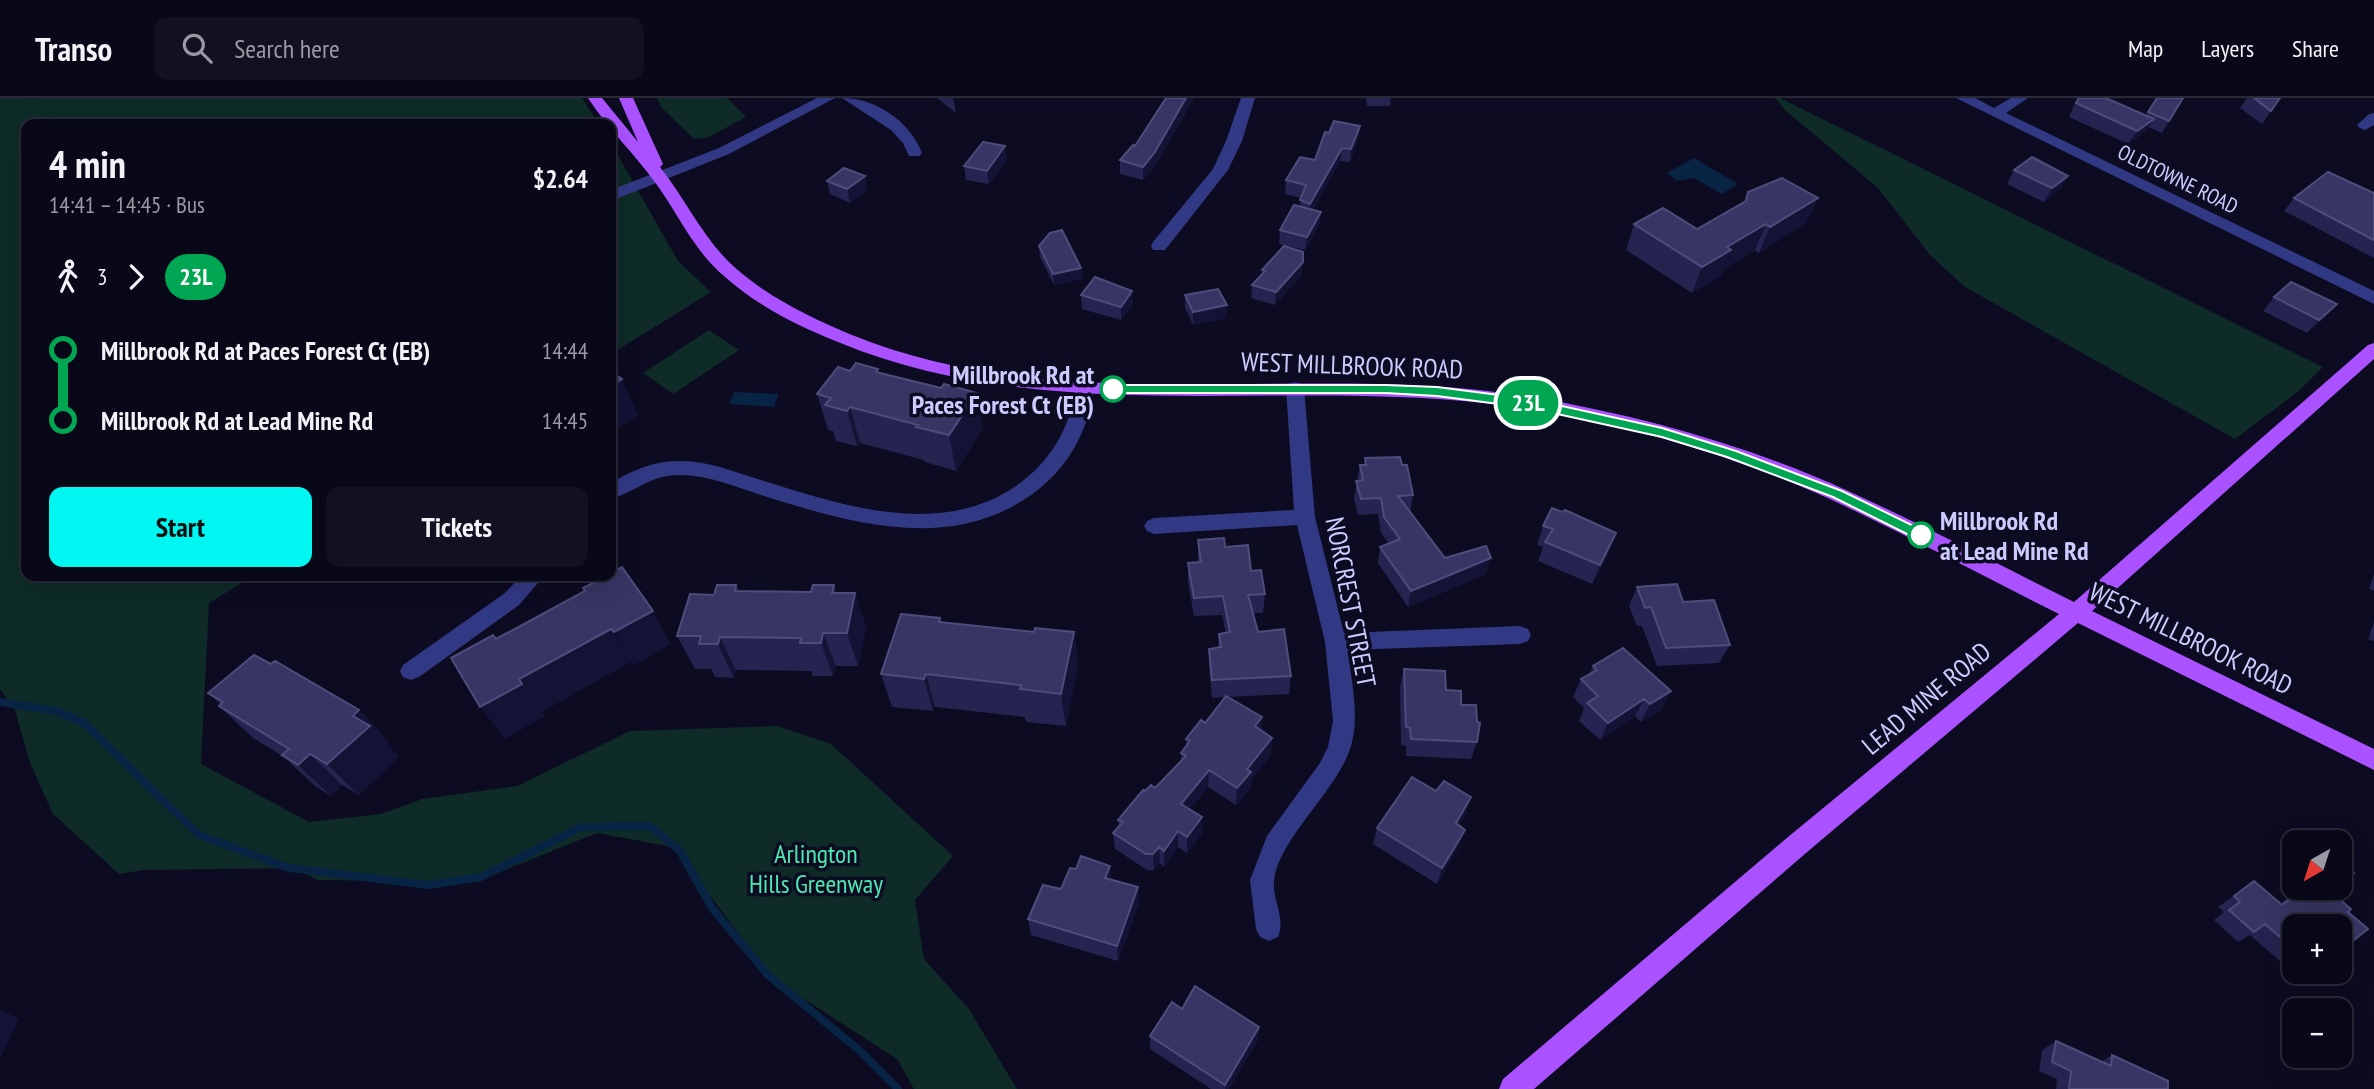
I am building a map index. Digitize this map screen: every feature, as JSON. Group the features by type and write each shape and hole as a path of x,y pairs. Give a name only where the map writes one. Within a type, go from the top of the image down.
{"main road":[{"name":"WEST MILLBROOK ROAD","path":"595,98 609,119"},
{"name":"WEST MILLBROOK ROAD","path":"626,98 660,179"},
{"name":"WEST MILLBROOK ROAD","path":"616,127 660,179 708,251 746,286 830,334 902,361 959,374 1085,389 1386,389 1483,397 1598,418 1696,442 1837,494 2374,760"},
{"name":"LEAD MINE ROAD","path":"1513,1089 1797,845 2075,612 2374,349"}],"street":[{"path":"616,194 660,179 724,151 828,98"},
{"path":"849,98 890,122 910,139 914,153"},
{"path":"1159,246 1220,170 1234,141 1248,98"},
{"name":"OLDTOWNE ROAD","path":"1964,98 2374,298"},
{"path":"1996,113 2021,98"},
{"name":"NORCREST STREET","path":"1269,929 1262,880 1276,844 1328,771 1339,747 1344,721 1336,642 1305,517 1295,388"},
{"path":"616,490 654,471 693,468 846,514 894,521 951,520 998,507 1024,492 1047,472 1067,446 1082,413 1085,389"},
{"path":"1154,526 1305,517"},
{"path":"411,671 512,599 529,581"},
{"path":"1336,642 1520,635"}],"green space":[{"name":"Arlington Hills Greenway","path":"0,98 582,98 596,119 21,119 21,581 245,581 209,603 201,764 309,822 381,814 422,799 517,786 630,731 777,726 831,744 953,856 915,900 924,959 969,1009 1017,1089 914,1089 897,1059 773,979 673,847 597,833 475,882 317,880 296,868 144,870 119,874 53,814 30,763 15,710 0,689"},
{"path":"657,98 727,98 746,117 707,138 694,139 662,108"},
{"path":"1775,98 1780,98 2323,367 2299,391 2235,439 1965,287 1930,255 1878,188 1785,110"},
{"path":"616,152 678,261 711,292 616,351"},
{"path":"709,330 739,350 673,394 643,373"}],"water":[{"path":"1694,158 1738,184 1722,194 1694,178 1677,181 1667,173"},
{"path":"734,392 779,394 774,407 729,404"}],"building":[{"path":"1166,98 1186,98 1155,152 1143,167 1120,160 1135,146"},
{"path":"2079,98 2106,98 2154,119 2137,131 2076,103"},
{"path":"2157,98 2183,98 2169,121 2148,112"},
{"path":"2254,98 2280,98 2271,111"},
{"path":"1334,121 1360,126 1351,149 1342,148 1310,204 1300,200 1306,185 1286,180 1300,157 1315,160 1325,132 1329,133"},
{"path":"983,142 1005,146 987,171 964,166"},
{"path":"2032,157 2068,176 2052,188 2014,170"},
{"path":"844,168 865,176 847,189 827,181"},
{"path":"2328,172 2374,193 2374,240 2294,198"},
{"path":"1782,178 1818,198 1770,227 1766,224 1727,247 1731,250 1702,267 1634,224 1663,208 1697,229 1746,201 1748,192"},
{"path":"1294,205 1321,212 1307,237 1280,230"},
{"path":"1062,230 1081,268 1053,274 1039,246 1050,233"},
{"path":"1284,246 1303,252 1303,262 1276,292 1252,285 1265,271 1262,270"},
{"path":"1095,277 1132,291 1121,307 1081,295"},
{"path":"2291,282 2337,304 2319,320 2274,297"},
{"path":"1218,289 1227,305 1193,312 1185,295"},
{"path":"856,363 878,369 876,372 941,388 944,384 977,393 949,435 850,407 847,411 825,405 831,398 817,394 838,367 850,371"},
{"path":"1400,457 1402,465 1407,465 1413,495 1398,496 1445,558 1486,546 1491,558 1411,591 1380,547 1400,539 1384,517 1381,498 1361,499 1356,481 1363,480 1360,465 1366,465 1365,458"},
{"path":"1552,508 1562,512 1565,510 1616,533 1600,565 1545,542 1553,529 1543,526"},
{"path":"1224,538 1225,547 1248,545 1251,571 1261,570 1265,594 1248,595 1258,632 1284,629 1291,676 1212,680 1209,649 1221,647 1219,634 1230,632 1223,596 1194,598 1188,563 1201,562 1198,540"},
{"path":"622,567 653,611 614,632 611,629 519,679 522,684 480,707 451,658 493,635 496,639 585,591 583,588 596,581 616,581 616,570"},
{"path":"1677,584 1683,602 1714,600 1730,645 1666,648 1651,607 1645,608 1637,587"},
{"path":"717,585 736,585 735,591 811,592 813,585 834,585 832,593 855,593 847,633 823,633 821,643 800,643 801,638 720,637 718,644 699,644 701,636 677,636 690,594 714,595"},
{"path":"901,614 940,618 939,622 1034,632 1035,628 1074,632 1061,694 1020,689 1021,685 926,674 924,679 881,674"},
{"path":"1623,648 1671,691 1650,704 1644,699 1608,723 1587,703 1598,696 1581,679 1597,670 1593,666"},
{"path":"254,655 271,664 275,661 359,710 353,716 370,726 327,764 310,754 298,765 282,755 289,749 219,706 223,702 208,693"},
{"path":"1404,669 1445,671 1446,690 1461,691 1461,705 1476,705 1477,722 1480,723 1477,742 1411,739 1410,728 1406,727"},
{"path":"1226,696 1262,717 1255,726 1272,738 1247,769 1251,772 1237,788 1209,770 1181,804 1202,817 1187,837 1178,831 1164,851 1159,847 1153,854 1146,854 1113,833 1123,822 1118,820 1143,790 1151,785 1155,788 1186,756 1181,753 1190,741 1186,739 1201,720 1205,723"},
{"path":"1412,777 1436,791 1444,781 1471,797 1456,823 1465,830 1442,868 1377,828"},
{"path":"1081,856 1110,866 1105,878 1138,887 1117,946 1028,919 1043,885 1061,889 1070,868 1076,869"},
{"path":"2254,881 2282,905 2288,900 2340,900 2351,909 2348,912 2350,914 2282,914 2282,939 2265,924 2254,932 2229,910 2240,902 2234,896"},
{"path":"2352,915 2368,929 2352,942"},
{"path":"1195,986 1259,1027 1225,1085 1150,1036 1172,1002 1182,1009"},
{"path":"2056,1041 2111,1066 2112,1055 2168,1081 2168,1089 2069,1089 2071,1071 2052,1062"}],"waterway":[{"path":"0,702 56,711 84,723 199,835 289,868 428,885 481,877 581,827 650,826 680,851 712,908 768,975 859,1050 898,1089"}],"bus line":[{"name":"23L","path":"1113,389 1386,389 1437,392 1530,404 1662,433 1731,454 1837,494 1921,535"}],"place":[{"name":"Millbrook Rd at Paces Forest Ct (EB)","path":"1113,389"},
{"name":"Millbrook Rd at Lead Mine Rd","path":"1921,535"}]}
